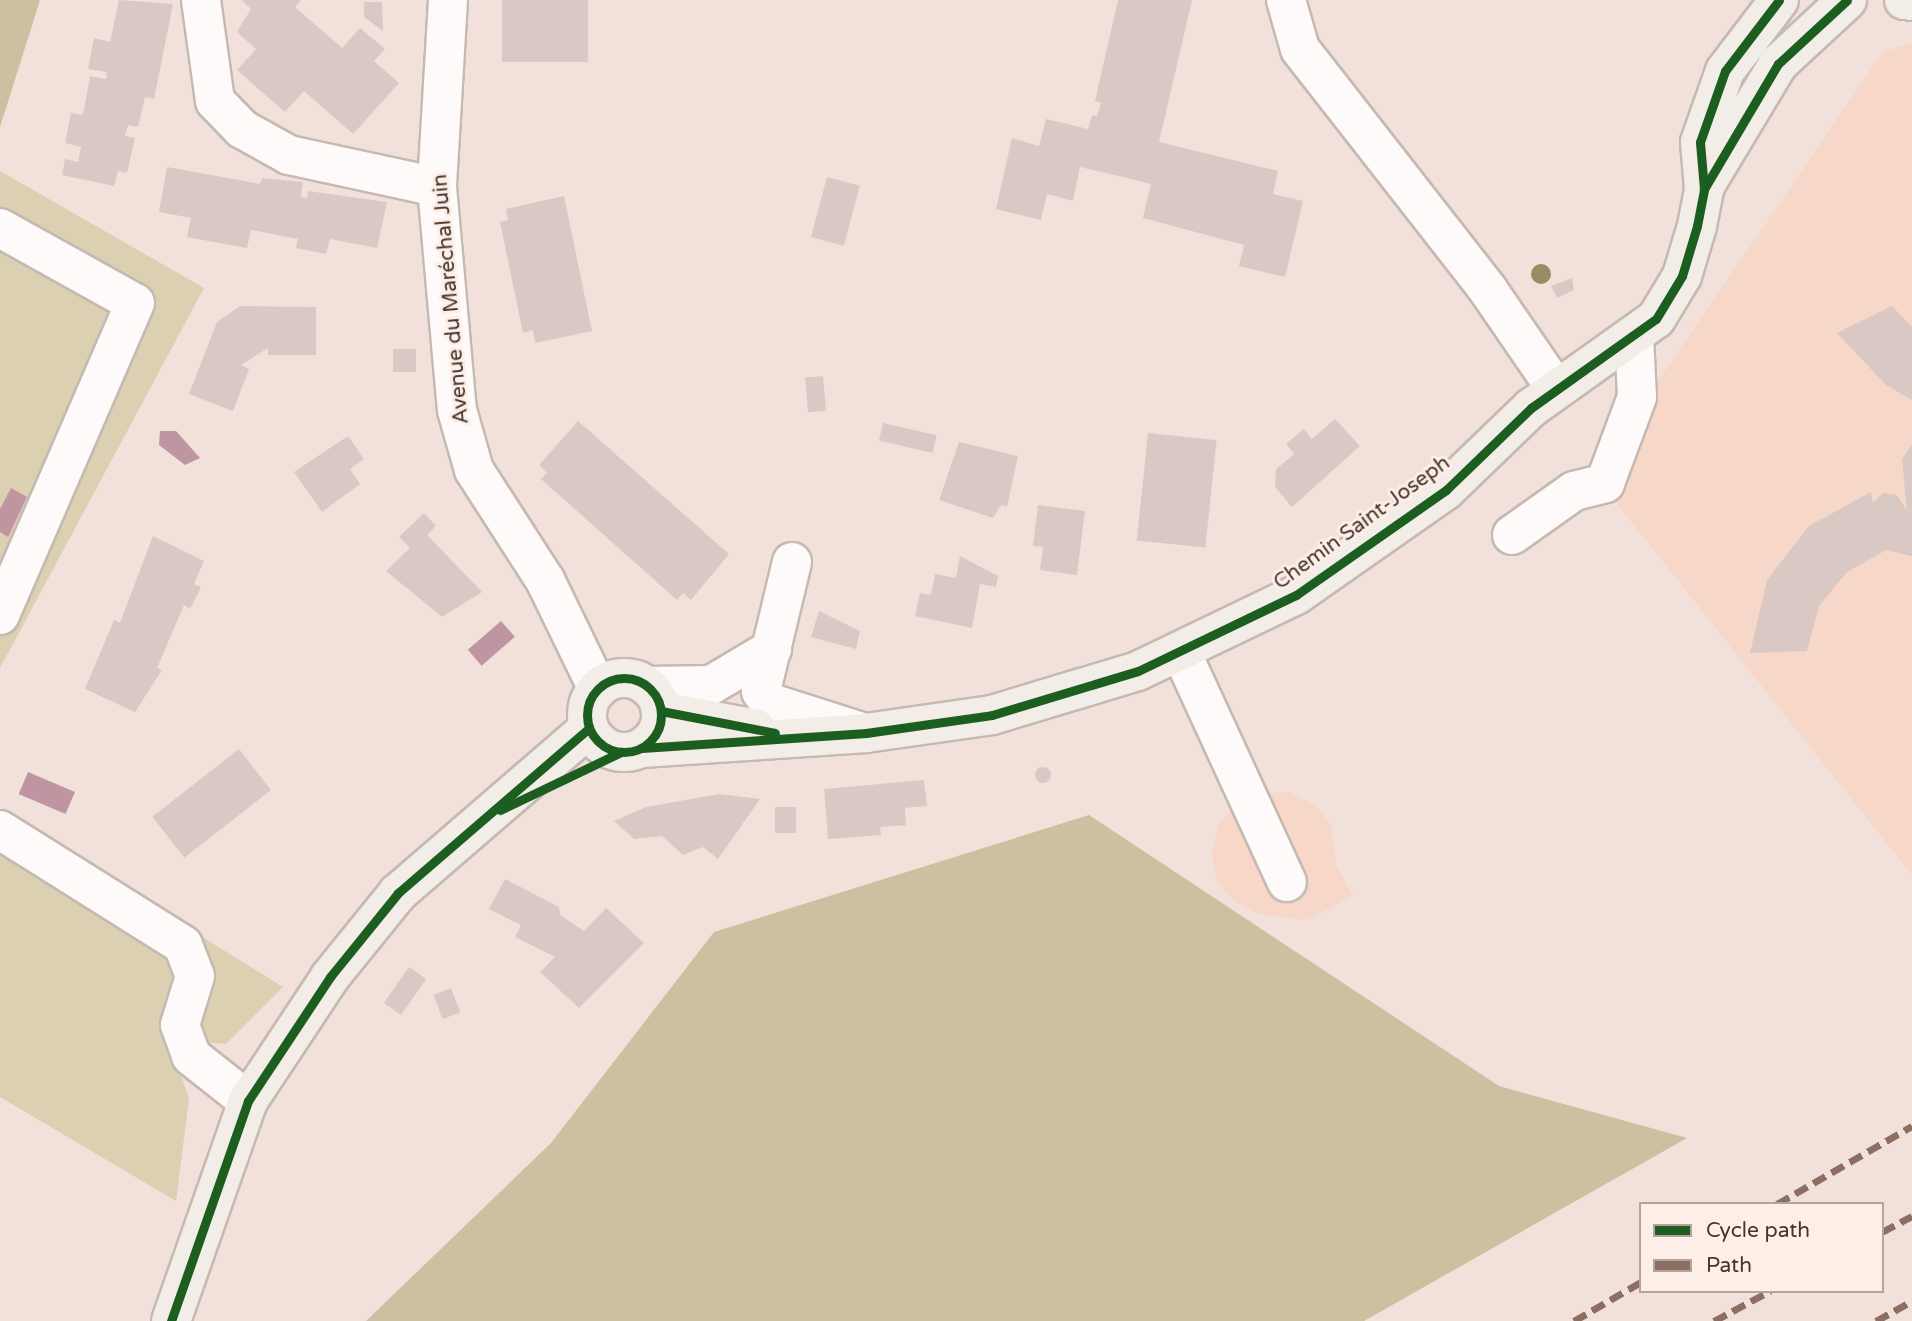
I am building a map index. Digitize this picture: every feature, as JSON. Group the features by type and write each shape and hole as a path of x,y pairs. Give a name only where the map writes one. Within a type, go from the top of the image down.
{"main road":[{"path":"1704,189 1700,142 1725,71 1779,0"},
{"path":"1704,189 1778,64 1847,0"},
{"path":"1904,0 1912,1"},
{"name":"Chemin Saint-Joseph","path":"475,822 631,750 792,736 866,733 992,716 1182,654 1296,595 1446,490 1556,389 1656,319 1682,276 1704,189"},
{"path":"627,678 654,699 657,732 631,750 601,745 589,728 588,707 598,690 627,678"},
{"name":"Chemin Saint-Joseph","path":"654,699 792,736"},
{"name":"Chemin Saint-Joseph","path":"171,1321 248,1101 330,977 398,893 475,822 589,728"}],"street":[{"path":"201,0 215,101 242,129 289,155 437,187"},
{"name":"Avenue du Maréchal Juin","path":"448,0 437,187 457,410 474,470 545,580 598,690"},
{"path":"1286,0 1300,49 1488,290 1556,389"},
{"path":"0,228 135,303 0,615"},
{"path":"1512,536 1574,491 1605,483 1637,397 1634,336"},
{"path":"792,562 772,649 761,671 768,702 866,733"},
{"path":"654,699 718,683 772,649"},
{"path":"1182,654 1287,881"},
{"path":"0,830 183,945 195,976 180,1024 191,1056 248,1101"}],"shaded area":[{"path":"0,0 40,0 0,127"},
{"path":"1912,42 1912,875 1594,475 1882,53"},
{"path":"0,171 204,288 0,668"},
{"path":"160,431 176,431 200,458 185,465 159,445"},
{"path":"11,488 27,497 8,537 0,532 0,509"},
{"path":"501,621 515,637 482,666 468,650"},
{"path":"28,772 75,792 66,814 19,794"},
{"path":"1289,792 1313,804 1331,824 1336,865 1353,896 1307,920 1261,915 1235,902 1217,882 1212,855 1217,827 1234,806 1259,793"},
{"path":"0,812 283,987 226,1044 202,1042 179,1069 189,1099 176,1201 0,1097"},
{"path":"1089,815 1499,1086 1687,1138 1364,1321 366,1321 551,1143 714,932"}],"building":[{"path":"119,0 173,4 154,99 145,97 138,127 128,125 125,136 135,138 127,173 118,171 114,186 62,175 65,159 78,162 81,147 65,143 71,113 83,115 90,76 106,79 107,72 88,69 94,38 110,42"},
{"path":"242,0 301,0 295,7 342,48 360,28 385,49 374,61 399,83 353,134 304,91 285,112 237,70 256,49 237,32 251,9"},
{"path":"502,0 588,0 588,62 502,62"},
{"path":"1118,0 1192,0 1159,142 1278,171 1273,194 1303,201 1285,277 1239,266 1244,245 1143,218 1151,184 1106,173 1080,167 1073,201 1047,194 1041,220 996,209 1012,138 1039,146 1046,119 1088,129 1092,115 1097,116 1101,103 1095,101"},
{"path":"364,2 382,2 383,31 364,17"},
{"path":"167,167 260,184 262,178 303,182 301,197 307,198 308,191 387,202 377,248 330,239 326,254 296,248 298,239 251,230 247,248 187,237 191,218 159,212"},
{"path":"827,177 860,186 844,246 811,237"},
{"path":"564,196 592,331 535,343 533,330 523,333 500,222 508,220 506,209"},
{"path":"1572,278 1574,290 1557,298 1551,286"},
{"path":"240,306 316,307 316,355 268,355 268,348 241,365 249,369 233,411 189,394 217,322"},
{"path":"1892,306 1912,327 1912,400 1886,385 1837,333"},
{"path":"393,349 416,349 416,372 393,372"},
{"path":"823,376 826,411 808,412 805,378"},
{"path":"1335,419 1360,446 1292,507 1275,487 1276,469 1294,454 1286,444 1304,429 1312,439"},
{"path":"578,421 729,554 691,600 683,593 677,600 541,479 547,473 539,465"},
{"path":"883,423 937,435 933,453 879,441"},
{"path":"1148,433 1217,440 1205,548 1137,540"},
{"path":"348,436 364,459 350,469 360,484 322,512 294,472"},
{"path":"959,442 1018,456 1007,507 1001,505 993,518 939,500"},
{"path":"1912,444 1912,556 1886,550 1847,572 1819,606 1807,651 1750,653 1767,580 1809,526 1871,492 1873,503 1883,493 1897,495 1907,511 1902,459"},
{"path":"1038,505 1085,511 1077,575 1040,570 1043,547 1033,546"},
{"path":"424,513 436,526 427,535 482,592 442,617 386,571 410,548 399,537"},
{"path":"153,536 204,561 194,584 201,587 190,609 184,605 157,668 162,670 135,712 85,689 114,620 120,623"},
{"path":"960,556 998,576 996,587 980,584 972,628 915,616 920,593 931,595 935,574 956,578"},
{"path":"819,611 860,631 856,649 811,637"},
{"path":"239,749 271,790 184,858 152,817"},
{"path":"1040,767 1046,767 1051,775 1049,781 1040,783 1035,778 1035,772"},
{"path":"924,780 927,806 905,808 906,825 880,827 881,835 828,839 824,789"},
{"path":"719,794 760,799 718,859 703,847 683,855 662,836 634,839 614,821 646,807"},
{"path":"775,807 796,807 796,833 775,833"},
{"path":"505,879 559,907 560,915 584,931 606,908 644,943 579,1008 540,972 555,957 515,937 521,925 489,909"},
{"path":"409,967 426,979 401,1015 384,1003"},
{"path":"451,988 460,1012 443,1019 433,995"}],"marked path":[{"path":"1780,1202 1912,1126"},
{"path":"1884,1231 1912,1216"},
{"path":"1574,1321 1639,1283"},
{"path":"1714,1321 1766,1293"},
{"path":"1876,1321 1912,1301"}],"cycle path":[{"path":"642,748 866,733 992,715 1138,671 1296,595 1446,490 1531,408 1656,319 1682,276 1697,226 1704,189 1700,142 1725,71 1779,0"},
{"path":"1704,189 1778,64 1847,0"},
{"path":"624,678 638,681 650,689 658,701 661,715 658,729 650,741 638,749 624,752 610,749 598,741 590,729 587,715 590,701 598,689 610,681 624,678"},
{"path":"661,711 775,733"},
{"path":"171,1321 248,1101 330,977 398,893 589,728"},
{"path":"500,810 621,752"}]}
